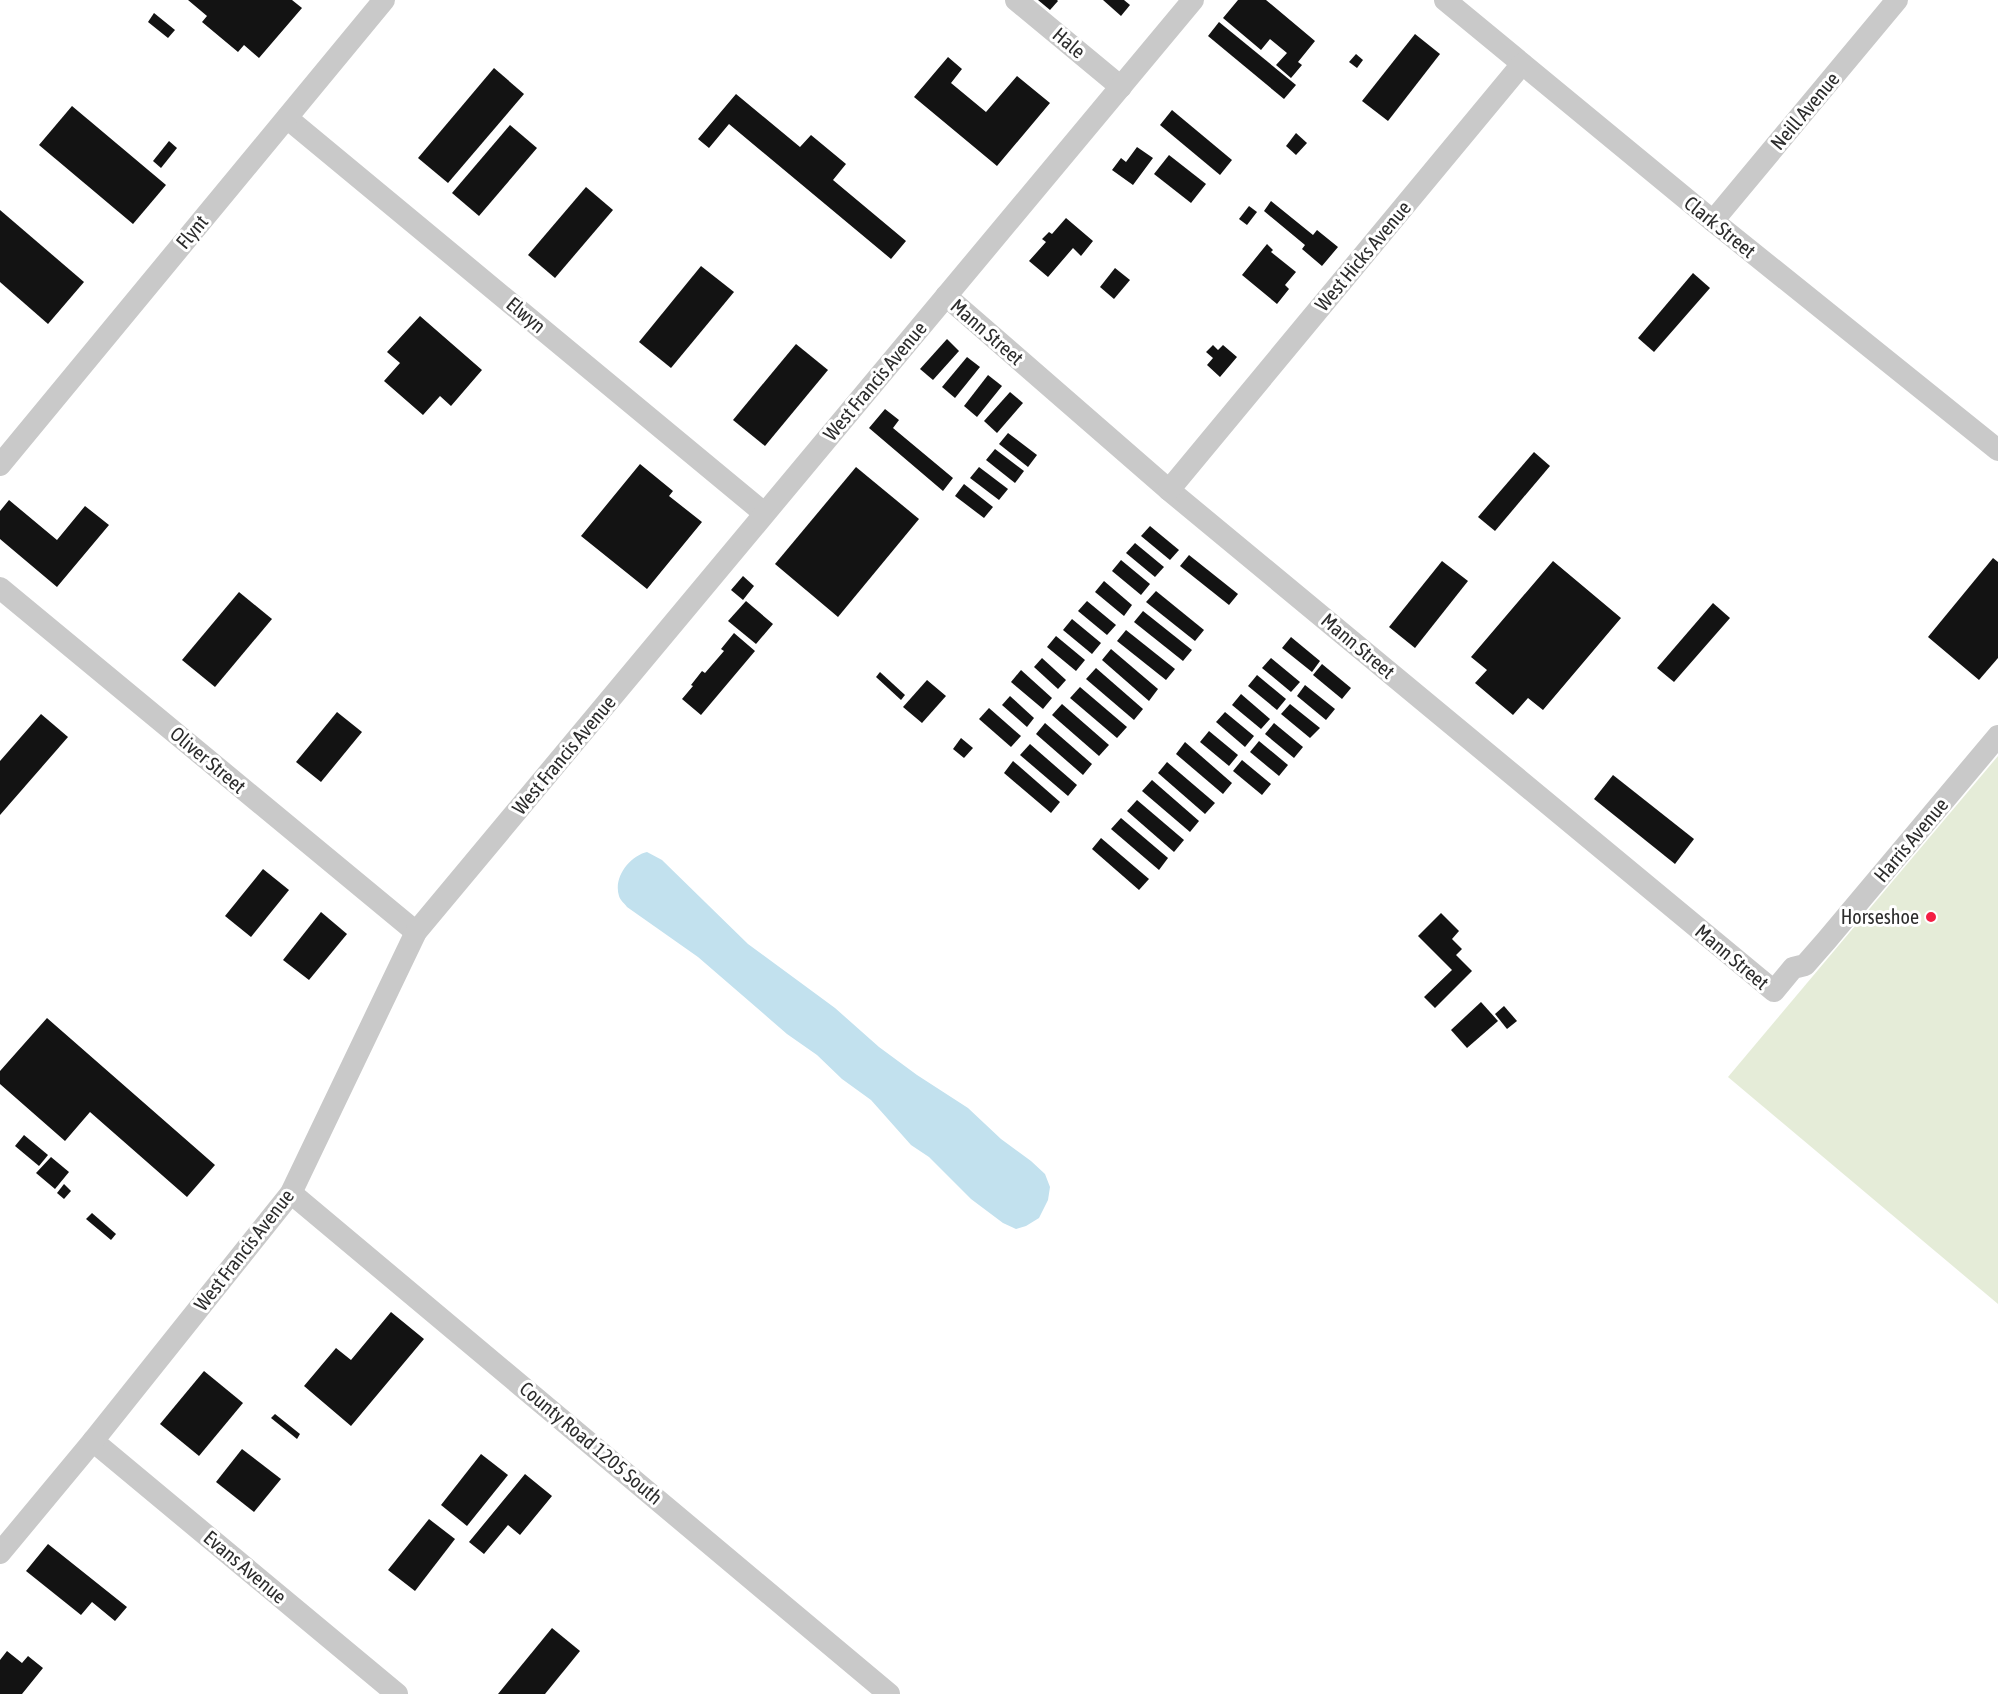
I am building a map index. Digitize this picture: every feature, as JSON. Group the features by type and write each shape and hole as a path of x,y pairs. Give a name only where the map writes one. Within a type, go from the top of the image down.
{"street":[{"name":"Flynt","path":"0,465 384,0"},
{"name":"Hale","path":"1016,0 1121,87"},
{"name":"West Francis Avenue","path":"0,1553 93,1441 291,1193 416,932 1193,0"},
{"name":"Clark Street","path":"1445,0 1713,221 1998,450"},
{"name":"Neill Avenue","path":"1713,221 1897,0"},
{"name":"West Hicks Avenue","path":"1169,490 1522,64"},
{"name":"Elwyn","path":"287,118 764,513"},
{"name":"Mann Street","path":"946,296 1169,490 1774,992"},
{"name":"West Hicks Avenue","path":"1129,455 1148,465 1168,468 1186,462 1204,447"},
{"name":"Oliver Street","path":"0,588 416,932"},
{"name":"Harris Avenue","path":"1774,992 1793,968 1805,965 1826,941 1998,736"},
{"name":"County Road 1205 South","path":"291,1193 889,1694"},
{"name":"Evans Avenue","path":"93,1441 397,1694"}],"green space":[{"name":"Horseshoe","path":"1998,756 1998,1304 1728,1077"}],"water":[{"path":"647,852 662,860 748,944 835,1008 879,1047 968,1108 1001,1139 1045,1174 1050,1187 1048,1200 1039,1218 1016,1229 1003,1223 971,1199 929,1157 911,1145 871,1100 842,1079 817,1055 787,1034 698,957 627,907 619,896 618,882 624,868 635,858"}],"building":[{"path":"188,0 292,0 302,8 259,58 244,45 238,52 202,22 207,16"},
{"path":"1038,0 1057,0 1058,1 1050,10"},
{"path":"1103,0 1124,0 1130,5 1121,16"},
{"path":"1238,0 1266,0 1315,41 1298,62 1302,65 1291,78 1276,65 1287,53 1270,39 1261,50 1223,18"},
{"path":"154,13 175,30 168,38 148,22"},
{"path":"1219,22 1296,85 1284,99 1208,36"},
{"path":"1415,34 1440,54 1388,121 1362,101"},
{"path":"1356,54 1363,60 1357,68 1349,62"},
{"path":"948,57 962,69 951,83 986,112 1017,76 1050,103 997,166 914,97"},
{"path":"494,68 524,94 448,183 418,158"},
{"path":"736,94 800,147 811,135 846,164 833,180 906,241 891,259 729,124 709,148 698,139"},
{"path":"72,106 166,185 133,224 39,145"},
{"path":"1172,110 1232,160 1220,175 1160,125"},
{"path":"510,125 537,148 479,216 452,193"},
{"path":"1296,133 1307,143 1296,155 1286,146"},
{"path":"169,141 177,148 161,168 153,161"},
{"path":"1137,147 1153,158 1133,185 1112,170 1121,158 1126,162"},
{"path":"1169,155 1206,184 1191,203 1154,174"},
{"path":"586,187 613,210 555,278 528,255"},
{"path":"1271,201 1313,235 1317,230 1338,247 1322,266 1302,249 1305,245 1264,211"},
{"path":"1249,206 1257,212 1247,225 1239,219"},
{"path":"0,210 84,282 48,324 0,282"},
{"path":"1066,218 1093,241 1081,256 1073,248 1048,277 1029,261 1046,242 1042,239 1049,232 1052,234"},
{"path":"1267,244 1273,250 1271,252 1296,272 1285,285 1289,289 1277,304 1242,275"},
{"path":"701,266 734,292 671,368 639,342"},
{"path":"1115,268 1130,280 1114,299 1100,287"},
{"path":"1693,273 1710,288 1654,352 1638,338"},
{"path":"420,316 482,370 451,406 440,396 423,415 384,381 400,363 387,352"},
{"path":"947,339 959,351 933,380 920,369"},
{"path":"796,344 828,370 765,446 733,420"},
{"path":"1213,345 1218,350 1223,345 1237,357 1220,377 1207,365 1213,358 1206,352"},
{"path":"967,357 980,367 955,398 942,387"},
{"path":"988,375 1002,386 977,417 964,406"},
{"path":"1010,392 1023,403 997,433 984,421"},
{"path":"885,409 899,420 893,428 953,478 943,491 869,428"},
{"path":"1008,433 1037,455 1028,467 999,444"},
{"path":"995,449 1024,471 1015,483 986,460"},
{"path":"1534,452 1550,466 1495,531 1478,517"},
{"path":"640,464 673,491 669,496 702,522 647,589 581,536"},
{"path":"856,467 919,519 838,617 775,564"},
{"path":"979,467 1008,489 999,500 970,478"},
{"path":"964,484 993,507 984,518 955,496"},
{"path":"9,500 57,540 85,506 109,525 57,587 0,539 0,511"},
{"path":"1150,526 1179,550 1170,560 1141,536"},
{"path":"1135,543 1164,567 1155,577 1126,553"},
{"path":"1189,555 1238,594 1229,605 1180,566"},
{"path":"1993,558 1998,562 1998,658 1979,680 1928,637"},
{"path":"1121,560 1150,584 1141,595 1112,571"},
{"path":"1442,561 1468,581 1415,648 1389,627"},
{"path":"1553,561 1621,618 1543,710 1528,698 1513,715 1475,683 1487,670 1471,657"},
{"path":"743,576 754,586 743,600 731,590"},
{"path":"1104,581 1132,605 1124,616 1095,592"},
{"path":"1156,591 1204,630 1195,641 1146,602"},
{"path":"239,592 272,619 215,687 182,660"},
{"path":"746,601 773,624 756,644 728,621"},
{"path":"1087,601 1116,625 1107,635 1078,611"},
{"path":"1713,603 1730,618 1674,682 1657,668"},
{"path":"1143,611 1192,650 1183,661 1134,622"},
{"path":"1072,619 1101,643 1092,654 1063,630"},
{"path":"1126,630 1175,669 1166,680 1117,641"},
{"path":"734,633 755,651 701,715 682,699 702,671 705,673 724,651 721,649"},
{"path":"1056,636 1085,660 1076,671 1047,647"},
{"path":"1291,637 1320,661 1312,672 1282,648"},
{"path":"1111,649 1158,689 1149,701 1102,660"},
{"path":"1042,658 1066,680 1058,689 1034,667"},
{"path":"1271,658 1300,682 1291,692 1262,668"},
{"path":"1322,664 1351,688 1342,699 1313,675"},
{"path":"1096,668 1143,709 1134,720 1086,679"},
{"path":"1021,670 1052,698 1043,709 1011,682"},
{"path":"880,672 905,695 901,700 876,677"},
{"path":"1257,675 1286,699 1277,710 1248,686"},
{"path":"927,680 946,696 922,723 903,707"},
{"path":"1305,685 1335,709 1326,720 1297,696"},
{"path":"1080,687 1127,727 1117,738 1070,698"},
{"path":"1241,694 1270,719 1261,729 1232,705"},
{"path":"1010,696 1034,718 1027,727 1002,705"},
{"path":"1062,704 1109,745 1099,756 1052,715"},
{"path":"1290,704 1320,728 1310,738 1281,714"},
{"path":"989,708 1021,736 1011,747 979,719"},
{"path":"337,712 362,732 321,782 296,762"},
{"path":"1225,712 1254,736 1245,747 1216,722"},
{"path":"41,714 68,737 0,815 0,761"},
{"path":"1045,723 1092,764 1083,775 1036,734"},
{"path":"1274,723 1303,747 1294,758 1265,734"},
{"path":"1209,731 1238,755 1229,766 1200,742"},
{"path":"961,738 973,748 964,758 953,749"},
{"path":"1259,741 1288,765 1279,776 1250,752"},
{"path":"1185,742 1232,783 1223,794 1176,754"},
{"path":"1030,744 1077,785 1068,796 1020,755"},
{"path":"1242,760 1271,784 1262,795 1233,771"},
{"path":"1013,761 1060,802 1051,813 1004,773"},
{"path":"1167,762 1215,803 1205,814 1158,773"},
{"path":"1613,775 1694,839 1675,864 1594,799"},
{"path":"1152,780 1199,821 1190,832 1142,791"},
{"path":"1137,800 1184,840 1174,852 1127,811"},
{"path":"1121,818 1168,858 1159,870 1111,829"},
{"path":"1101,838 1149,879 1139,890 1092,849"},
{"path":"263,869 289,890 251,937 225,916"},
{"path":"321,912 347,934 309,980 283,960"},
{"path":"1441,913 1459,931 1452,939 1462,949 1456,955 1472,971 1435,1008 1424,997 1452,970 1418,936"},
{"path":"1481,1002 1498,1021 1467,1048 1451,1030"},
{"path":"1504,1006 1517,1021 1507,1029 1495,1014"},
{"path":"47,1018 215,1165 187,1197 90,1112 65,1141 0,1084 0,1071"},
{"path":"24,1135 48,1155 39,1166 15,1146"},
{"path":"51,1157 69,1172 55,1189 36,1173"},
{"path":"64,1184 71,1191 64,1199 57,1193"},
{"path":"92,1213 116,1234 111,1240 86,1219"},
{"path":"391,1312 424,1339 351,1426 304,1386 336,1348 351,1360"},
{"path":"204,1371 243,1403 199,1456 160,1424"},
{"path":"275,1414 300,1434 297,1439 271,1418"},
{"path":"242,1449 281,1479 254,1512 216,1482"},
{"path":"481,1454 508,1475 467,1526 441,1505"},
{"path":"525,1474 552,1496 520,1535 508,1525 484,1554 469,1542"},
{"path":"429,1519 455,1539 415,1591 388,1570"},
{"path":"48,1544 127,1607 115,1621 92,1602 81,1615 26,1571"},
{"path":"552,1628 580,1651 545,1694 498,1694"},
{"path":"7,1651 22,1663 28,1656 43,1668 22,1694 0,1694 0,1660"}],"place":[{"name":"Horseshoe","path":"1931,917"}]}
